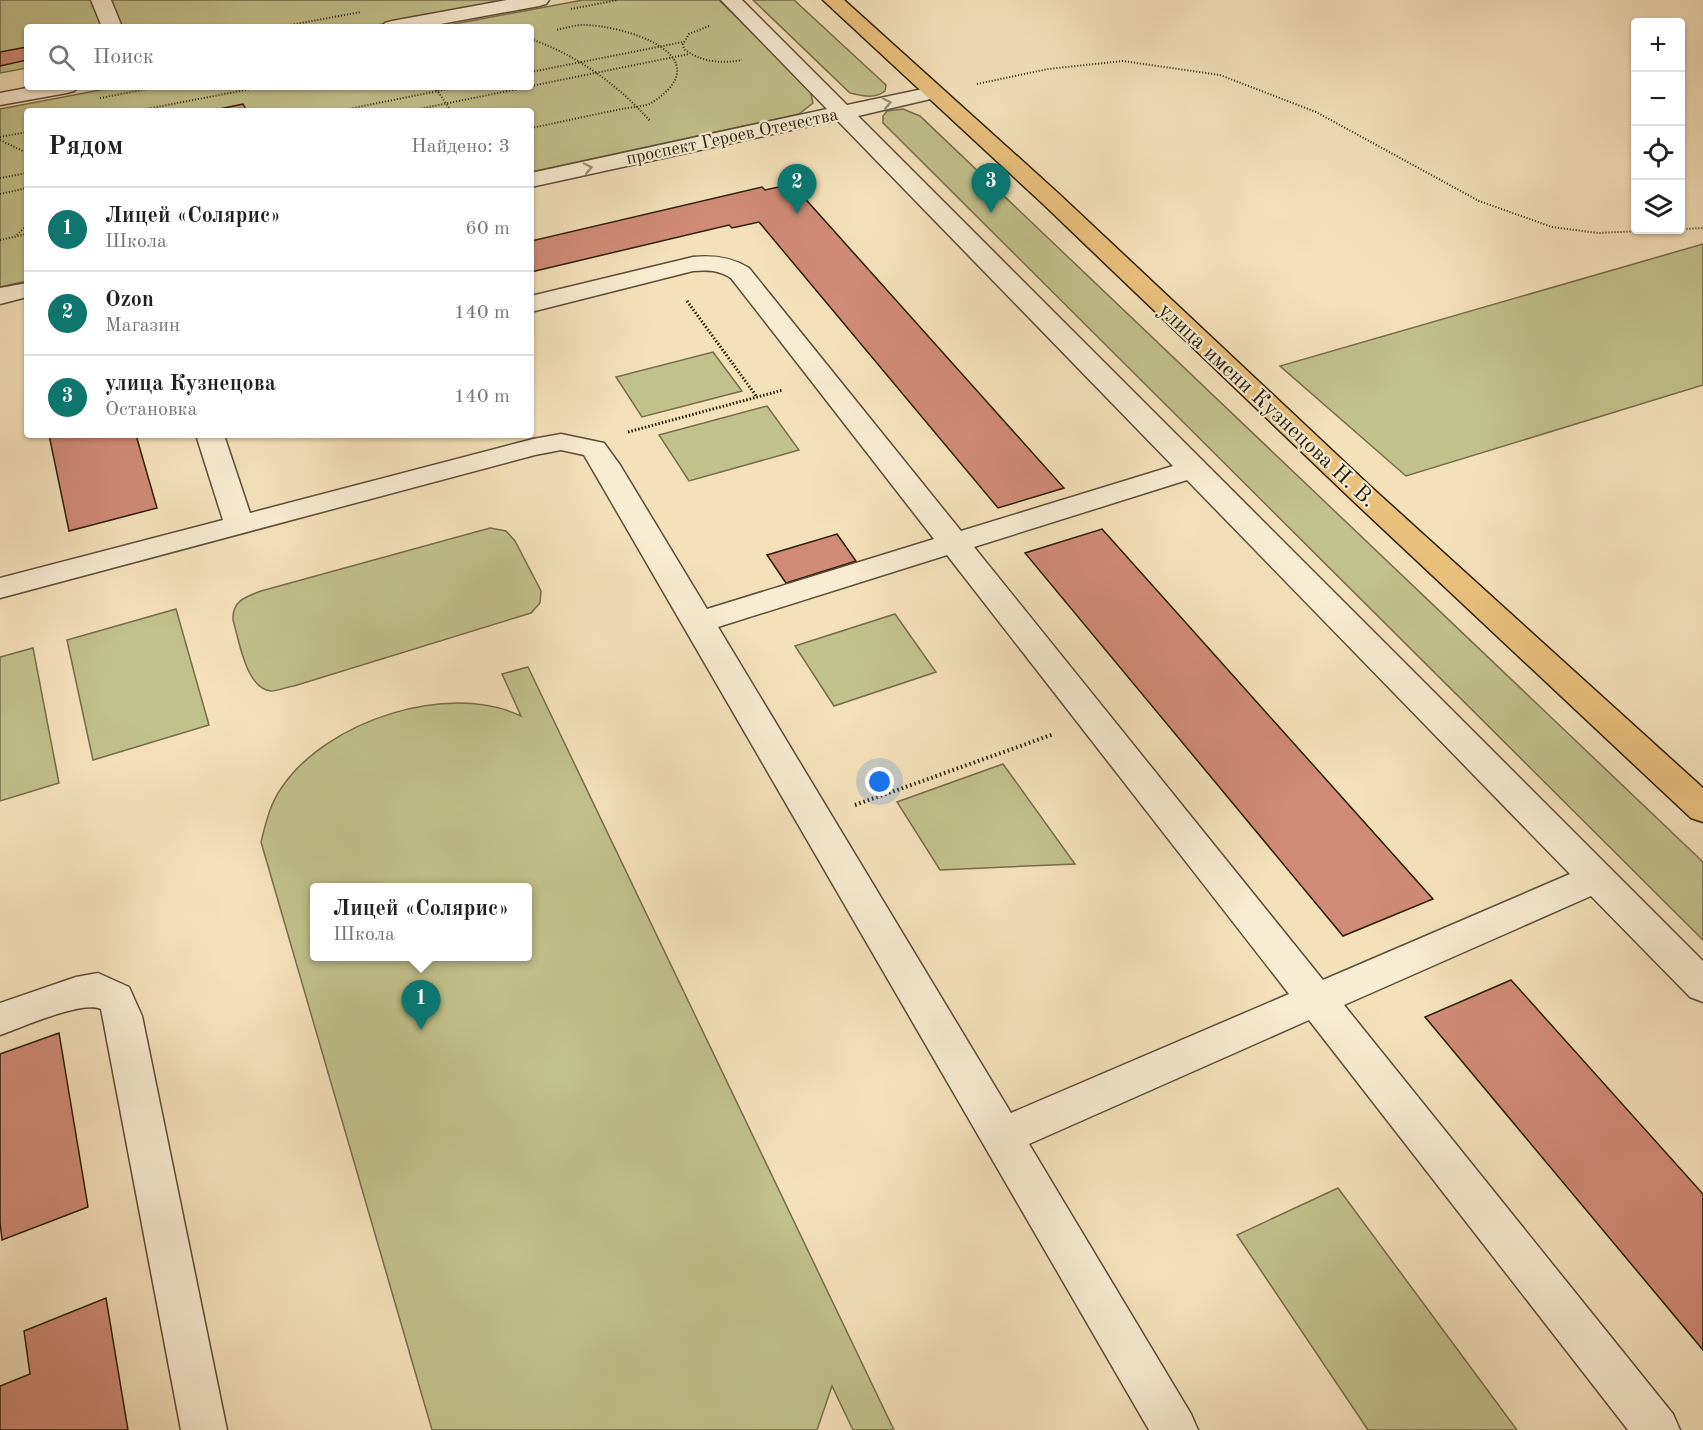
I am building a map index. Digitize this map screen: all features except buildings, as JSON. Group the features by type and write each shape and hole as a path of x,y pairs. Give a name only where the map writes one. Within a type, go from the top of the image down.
{"main road":[{"name":"улица имени Кузнецова Н. В.","path":"833,0 932,93 1050,198 1360,492 1703,809"}],"street":[{"path":"101,0 111,24"},
{"path":"408,24 539,0"},
{"path":"731,0 1703,986"},
{"path":"0,99 50,90"},
{"name":"проспект Героев Отечества","path":"534,179 932,93"},
{"path":"534,303 712,262 729,265 740,273 1657,1430"},
{"path":"0,296 24,291"},
{"path":"211,438 239,525"},
{"path":"0,588 533,447 561,442 594,449 606,465 699,622 1175,1430"},
{"path":"699,622 1192,469"},
{"path":"1002,1136 1597,878"},
{"path":"0,1019 76,993 98,989 115,998 123,1016 204,1430"}],"path":[{"path":"295,24 371,10"},
{"path":"534,128 651,103 673,84 676,73 673,58 662,46 634,33 583,25"},
{"path":"716,25 688,34 683,42 684,49 689,54 716,62 749,59"},
{"path":"534,40 565,52 583,62 638,106 651,123"},
{"path":"534,71 683,42"},
{"path":"534,86 689,54"},
{"path":"932,93 1048,69 1123,61 1220,75 1316,112 1479,201 1552,226 1598,233 1703,228"},
{"path":"152,108 245,90"},
{"path":"353,108 443,90"},
{"path":"423,108 513,90"},
{"path":"438,91 449,108"},
{"path":"0,139 24,133"},
{"path":"0,139 24,151"},
{"path":"0,178 24,174"},
{"path":"0,194 24,189"},
{"path":"15,237 24,228"},
{"path":"0,240 24,235"},
{"path":"665,272 757,398"},
{"path":"579,446 824,379"},
{"path":"815,819 1094,720"}],"green space":[{"path":"0,0 522,0 382,24 24,24 24,69 0,73"},
{"path":"583,0 719,0 810,90 813,103 799,114 534,171 534,108 24,108 24,282 0,287 0,109 100,90 534,90 534,24 454,24"},
{"path":"753,0 794,0 886,85 885,91 873,96 850,93"},
{"path":"903,109 920,116 1703,862 1703,940 883,123 883,116 887,111"},
{"path":"1703,244 1703,385 1406,476 1280,366"},
{"path":"713,352 742,391 642,417 616,377"},
{"path":"767,406 799,450 689,481 659,435"},
{"path":"490,528 506,531 515,541 541,591 540,603 531,613 294,686 271,691 255,682 241,651 233,620 237,604 245,598 261,591"},
{"path":"176,609 209,725 93,760 67,640"},
{"path":"895,614 936,672 834,706 795,646"},
{"path":"33,648 59,783 0,801 0,657"},
{"path":"528,667 894,1430 853,1430 832,1386 817,1430 432,1430 261,842 271,807 282,787 302,764 328,743 358,726 391,714 425,706 459,703 492,706 521,716 502,674"},
{"path":"1003,764 1075,864 940,870 897,802"},
{"path":"1338,1188 1517,1430 1368,1430 1237,1235"}],"place":[{"name":"улица Кузнецова","path":"991,213"},
{"name":"Ozon","path":"797,214"},
{"name":"Лицей «Солярис»","path":"421,1030"}]}
